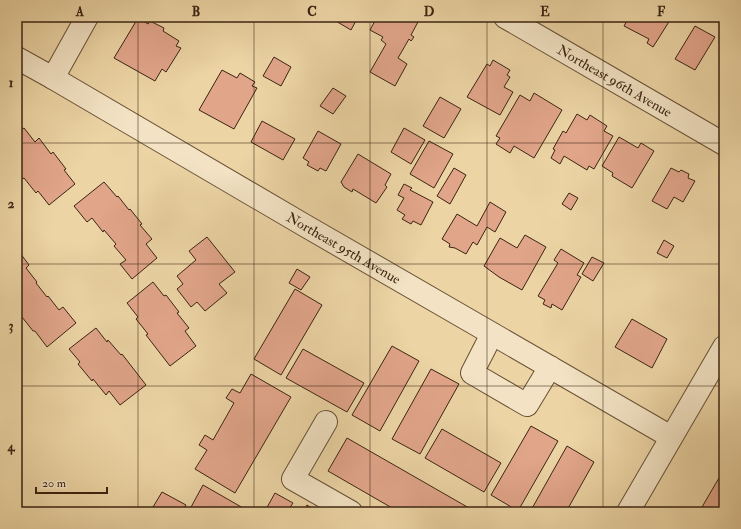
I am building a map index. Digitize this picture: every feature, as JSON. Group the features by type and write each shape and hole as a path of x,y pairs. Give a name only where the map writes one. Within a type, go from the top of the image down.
{"street":[{"path":"52,78 87,17"},
{"name":"Northeast 96th Avenue","path":"505,17 724,144"},
{"name":"Northeast 95th Avenue","path":"17,58 672,437"},
{"path":"492,334 472,373 527,405 550,367"},
{"path":"628,512 724,347"},
{"path":"326,422 293,479 351,512"}],"building":[{"path":"329,17 358,17 351,30"},
{"path":"377,17 409,17 418,22 411,35 414,37 411,41 409,39 398,58 407,64 395,86 370,72 386,44 381,40 383,37 370,30"},
{"path":"629,17 672,17 653,47 647,43 649,39 624,26"},
{"path":"138,18 148,24 150,21 164,28 163,31 179,41 176,46 181,48 166,72 162,69 155,81 114,58"},
{"path":"695,26 715,37 695,70 675,59"},
{"path":"274,57 291,67 281,86 263,76"},
{"path":"493,60 510,70 507,75 510,77 504,87 513,92 500,115 467,97 487,64 490,66"},
{"path":"222,70 237,78 240,73 255,82 252,86 257,88 234,129 199,110"},
{"path":"333,88 346,96 333,114 320,106"},
{"path":"534,93 562,110 534,158 514,146 510,153 496,144 500,138 496,136 520,95 530,101"},
{"path":"440,97 461,109 444,138 423,126"},
{"path":"577,114 587,120 590,115 607,126 604,131 613,136 594,169 589,166 587,170 564,156 560,164 551,158 555,150 553,149 563,131 566,133"},
{"path":"262,121 295,139 283,160 251,142"},
{"path":"24,128 35,142 39,138 51,154 53,152 75,184 49,205 38,191 36,193 17,172 17,133"},
{"path":"404,128 425,140 411,164 391,152"},
{"path":"318,131 341,144 326,171 320,168 318,171 307,165 309,162 303,158"},
{"path":"619,137 638,148 641,143 654,151 632,188 612,176 613,173 602,166"},
{"path":"429,141 453,154 434,188 410,174"},
{"path":"358,154 391,174 385,185 387,187 376,203 353,189 352,192 344,187 341,182"},
{"path":"454,168 466,175 450,204 437,196"},
{"path":"671,168 679,172 681,170 689,174 688,178 695,181 683,202 674,197 667,209 652,201"},
{"path":"104,182 129,210 130,209 142,224 140,225 152,239 146,244 157,258 132,279 120,264 126,260 114,246 116,244 104,230 103,232 92,218 87,222 74,206"},
{"path":"404,184 412,188 410,190 433,202 421,225 413,221 411,224 402,219 405,215 397,210 404,198 398,195"},
{"path":"569,193 578,198 571,210 562,204"},
{"path":"490,202 506,212 495,232 487,227 477,245 473,242 466,254 455,248 449,247 450,244 442,239 457,214 477,226"},
{"path":"525,235 546,247 522,290 499,277 484,266 500,238 517,248"},
{"path":"207,237 235,272 219,284 227,293 205,311 197,302 191,307 177,289 183,284 177,276 196,260 189,251"},
{"path":"664,240 674,246 667,258 657,253"},
{"path":"17,249 29,265 26,268 47,297 48,296 59,310 63,307 76,323 47,347 35,331 33,331 22,317 21,319 17,314"},
{"path":"561,249 584,263 577,275 581,277 562,310 552,304 551,308 543,304 545,300 538,296 558,263 554,260"},
{"path":"592,257 604,263 593,281 582,274"},
{"path":"297,269 310,277 301,290 289,283"},
{"path":"153,282 164,296 166,295 179,312 177,313 189,328 185,331 196,346 170,366 146,335 148,334 136,319 138,317 127,303"},
{"path":"295,289 322,305 281,375 254,359"},
{"path":"632,319 667,339 652,368 615,347"},
{"path":"96,328 107,342 108,340 121,355 122,354 146,385 120,405 109,391 106,395 93,379 92,381 78,364 80,362 69,349"},
{"path":"392,346 419,361 380,431 352,415"},
{"path":"303,349 364,383 347,412 286,378"},
{"path":"431,369 459,384 420,454 392,439"},
{"path":"251,374 291,397 235,493 195,469 207,450 199,445 205,435 213,440 234,403 226,398 232,389 240,393"},
{"path":"531,426 558,441 518,511 491,495"},
{"path":"442,429 501,463 484,492 425,458"},
{"path":"347,438 476,512 399,512 328,471"},
{"path":"567,446 594,462 566,512 530,512"},
{"path":"723,471 724,512 710,512 702,507"},
{"path":"203,485 250,512 195,512 190,509"},
{"path":"162,492 186,505 182,512 150,512"},
{"path":"275,493 293,503 287,512 265,511"},
{"path":"307,505 318,512 303,512"}]}
